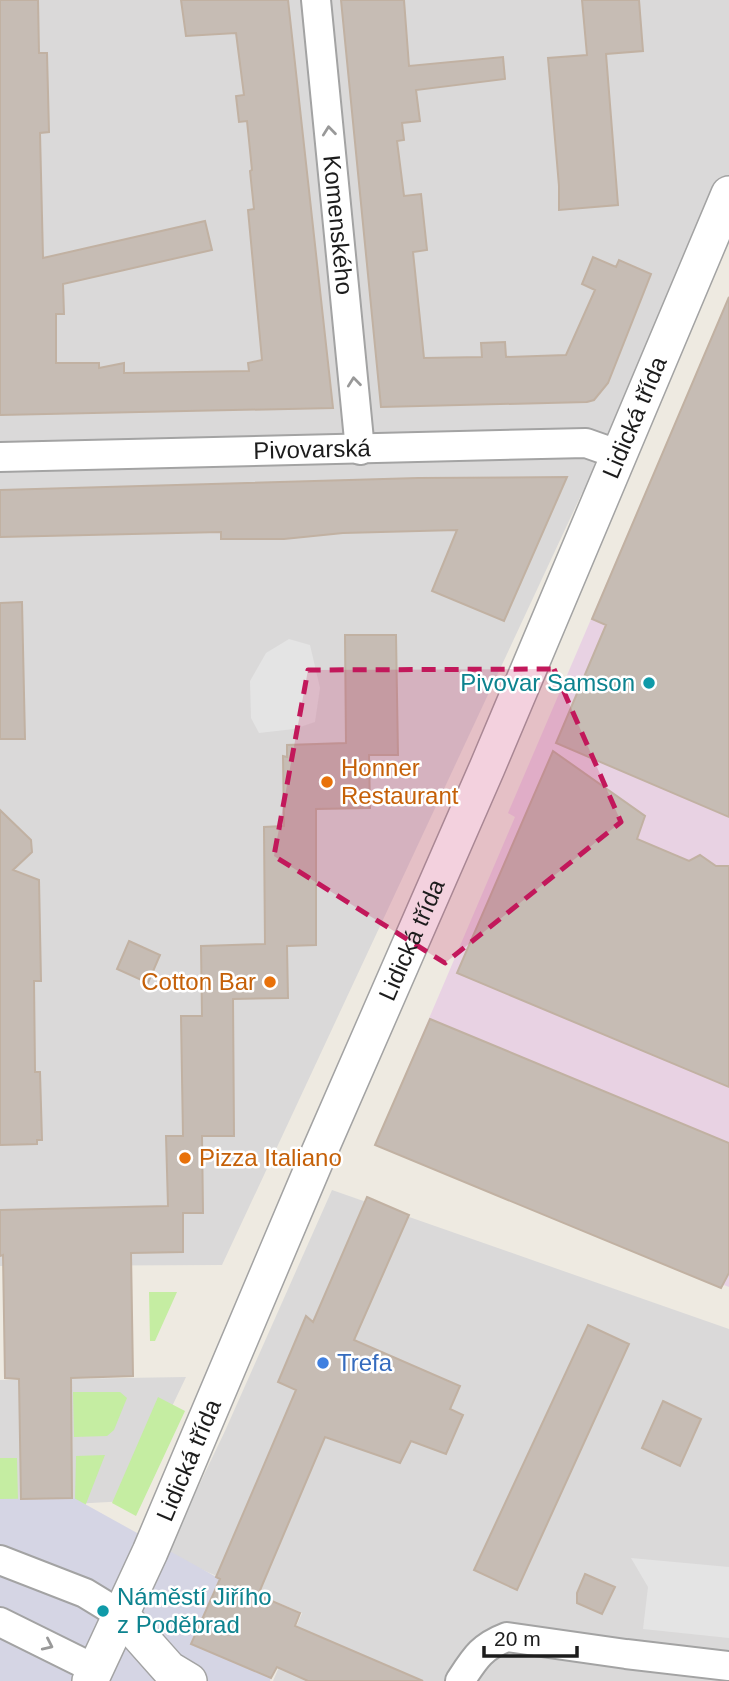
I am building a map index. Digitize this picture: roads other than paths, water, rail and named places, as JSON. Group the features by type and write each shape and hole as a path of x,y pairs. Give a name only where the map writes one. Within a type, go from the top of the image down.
{"street":[{"name":"Komenského","path":"316,0 360,450"},
{"name":"Lidická třída","path":"101,1677 121,1615 487,768 729,194"},
{"name":"Pivovarská","path":"0,457 586,443 620,455"},
{"path":"0,1560 85,1593 121,1615 169,1669 189,1681"},
{"path":"0,1622 101,1677"},
{"path":"460,1681 476,1656 489,1644 508,1637 729,1666"}],"place":[{"name":"Pivovar Samson","path":"649,683"},
{"name":"Honner Restaurant","path":"327,782"},
{"name":"Cotton Bar","path":"270,982"},
{"name":"Pizza Italiano","path":"185,1158"},
{"name":"Trefa","path":"323,1363"},
{"name":"Náměstí Jiřího z Poděbrad","path":"103,1611"}]}
